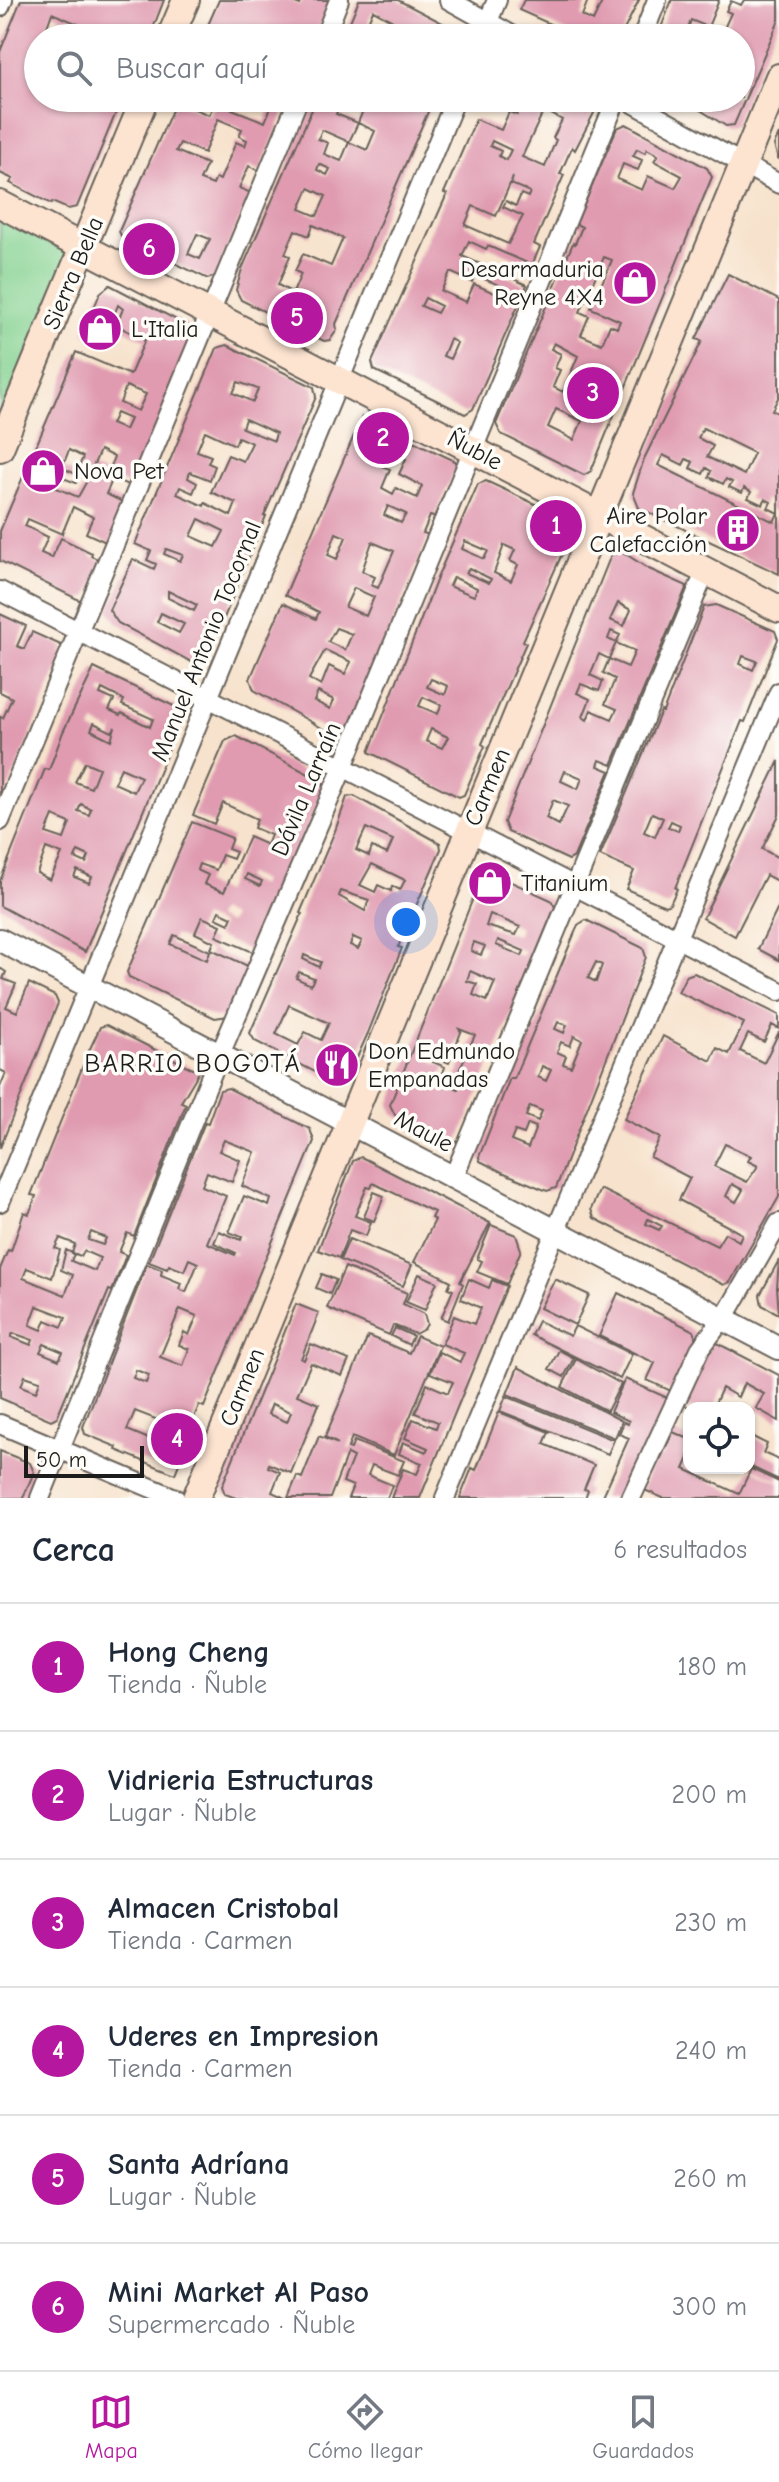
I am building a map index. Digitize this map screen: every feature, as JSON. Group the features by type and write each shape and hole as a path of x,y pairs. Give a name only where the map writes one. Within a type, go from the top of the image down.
{"main road":[{"path":"176,24 186,0"},
{"name":"Carmen","path":"196,1498 779,77"},
{"name":"Sierra Bella","path":"0,448 139,112"},
{"name":"Ñuble","path":"0,204 779,609"}],"street":[{"path":"0,7 3,0"},
{"path":"330,24 339,0"},
{"path":"449,0 478,24"},
{"path":"487,24 497,0"},
{"path":"648,24 657,0"},
{"path":"0,821 293,112"},
{"name":"Manuel Antonio Tocornal","path":"0,1202 450,112"},
{"name":"Dávila Larraín","path":"40,1498 220,1054 343,766 611,112"},
{"path":"649,112 779,184"},
{"path":"454,1176 706,570"},
{"path":"0,591 779,991"},
{"path":"445,1498 779,692"},
{"name":"Maule","path":"0,940 779,1348"},
{"path":"631,1498 700,1349 779,1223"},
{"path":"0,1424 175,1498"}],"green space":[{"path":"0,218 70,253 0,419"}],"building":[{"path":"21,0 164,0 155,24 78,24 52,13 48,24 24,24 24,112 116,112 77,207 68,209 51,204 10,183 13,179 0,173 0,52"},
{"path":"219,0 288,0 300,5 302,0 331,0 321,24 208,24"},
{"path":"359,0 398,0 444,24 398,24 373,10 367,24 349,24"},
{"path":"524,0 588,0 582,16 593,21 603,0 639,0 627,24 550,24 519,10"},
{"path":"672,0 719,0 709,24 691,20 690,24 663,24"},
{"path":"744,0 779,0 779,20 755,76 755,24 726,24 731,13 726,11 731,1 741,5"},
{"path":"171,112 202,112 209,115 210,112 240,112 265,122 269,112 284,112 260,171 249,166 239,188 251,193 215,276 208,279 122,238 119,231","holes":["218,119 242,129 239,136 247,140 245,146 236,142 220,180 216,178 213,185 200,180 207,164 176,151 180,143 204,153","197,234 210,239 200,259 188,254"]},
{"path":"311,112 337,112 358,123 362,112 428,112 336,324 337,330 330,340 324,341 241,300 236,290 242,269","holes":["358,123 375,131 367,150 349,142","322,130 349,142 341,161 324,154 328,143 318,139","319,164 330,169 327,175 317,170","309,188 326,196 317,216 300,209","313,225 343,238 331,266 303,254 295,271 301,274 293,293 278,285 290,256 285,254 295,230 309,236","293,293 317,303 313,314 288,304"]},
{"path":"509,112 517,115 519,112 543,112 522,157 545,167 562,120 548,112 594,113 575,150 572,147 560,174 564,175 534,244 540,247 532,265 469,241 462,256 527,285 473,409 465,414 374,370 372,362 447,194 444,193 476,119 501,130","holes":["492,141 511,150 506,160 499,156 501,151 490,146","513,177 511,184 530,192 528,197 521,194 516,206 506,201 503,207 523,216 508,244 465,225 473,206 496,216","450,272 472,282 475,275 504,287 501,296 474,284 466,302 441,291","425,298 441,306 437,313 421,306","450,339 457,343 450,359 443,356"]},
{"path":"704,112 740,112 734,125 726,126"},
{"path":"626,124 707,168 712,177 591,471 584,475 501,434 496,424 582,227 576,224 617,128","holes":["637,149 645,153 647,149 658,155 654,161 682,176 675,188 648,176 642,190 617,179 623,164 638,170 642,160 633,156","604,257 612,260 591,308 620,321 617,328 610,325 602,344 581,335 589,316 580,312","554,343 578,356 563,392 553,387 560,370 555,368 561,354 551,349","556,409 582,421 574,440 548,427"]},
{"path":"779,134 779,158 778,159 774,145"},
{"path":"728,274 779,300 779,396 772,410 779,414 779,574 639,508 633,493 644,459 702,341 696,339","holes":["703,428 754,453 744,475 707,457 713,446 698,438","663,455 683,465 686,459 693,462 690,468 703,474 706,468 711,471 709,477 723,484 726,479 732,482 729,487 742,493 744,488 751,492 748,498 763,505 765,499 771,502 768,508 778,513 774,522 658,465"]},
{"path":"110,285 192,328 196,336 134,488 113,478 106,494 127,504 110,544 86,533 93,517 73,507 62,534 28,519 25,526 48,537 41,553 52,558 61,538 104,562 88,597 79,600 0,561 0,531 76,352 130,375 145,340 116,325 108,343 84,333 100,293","holes":["118,305 123,309 116,325 111,322","126,386 146,394 138,411 120,403","116,413 130,419 125,430 111,424","69,450 83,457 76,474 62,468","100,450 114,457 106,475 92,469","79,475 88,479 78,497 54,487 58,476 76,483"]},
{"path":"227,345 314,387 316,397 224,618 204,662 197,665 118,623 109,610 133,559 154,569 156,564 147,560 151,551 135,544 217,348","holes":["238,382 258,389 253,402 233,393","245,419 276,433 274,441 242,428","205,431 235,445 238,437 252,443 243,461 228,455 211,492 236,503 231,516 177,494 180,487 193,493 197,483 188,478 190,472 210,480 215,466 208,463 211,456 197,451","199,519 224,531 216,547 191,536","166,549 183,555 180,561 164,554","168,591 197,605 194,611 168,598","161,613 184,624 179,633 157,622"]},
{"path":"362,417 455,461 456,468 434,517 430,516 423,533 429,535 346,735 338,737 254,690 250,679 283,603 316,619 319,612 285,595","holes":["391,452 406,459 399,474 422,486 417,498 396,488 393,494 382,488 390,469 384,467","388,506 406,514 401,523 384,515","336,533 346,537 337,559 328,555","372,542 394,551 378,588 371,585 375,577 362,571","354,588 374,597 366,616 345,607","336,628 352,634 345,650 328,642","325,650 351,662 345,674 329,666 321,686 309,679","318,692 334,700 330,709 314,701"]},
{"path":"486,481 565,518 571,534 523,641 526,643 482,744 485,746 464,795 459,797 369,752 440,571 478,484","holes":["465,541 488,551 484,559 462,549","504,545 515,550 510,561 518,565 511,581 494,573","469,568 491,579 489,583 466,573","453,577 477,588 474,596 449,586","431,679 448,686 445,695 427,687","423,697 441,705 438,714 419,706","431,729 448,737 442,748 426,741"]},
{"path":"621,551 649,569 687,586 612,765 600,760 598,766 610,771 574,857 569,860 508,832 504,822 611,555","holes":["618,603 631,610 624,626 610,620","611,631 620,635 616,643 608,639","616,643 635,651 628,667 609,659","599,654 609,659 603,673 615,679 605,704 617,709 612,719 591,710 587,720 583,717 590,699 577,693 581,684 599,691 603,681 590,675","565,771 582,778 578,789 561,781","553,800 568,806 559,825 546,818"]},
{"path":"716,605 775,631 778,639 745,722 742,721 677,889 670,904 665,906 626,889 634,871 600,856 663,712 704,607","holes":["743,656 757,661 753,670 740,664","652,813 663,818 655,837 644,832","671,821 680,825 678,831 668,827"]},
{"path":"0,614 26,626 17,646 24,649 32,632 63,646 60,651 64,653 0,809 0,717 3,718 12,698 0,692"},
{"path":"94,668 180,709 182,717 85,952 0,906 0,881 63,732","holes":["102,689 124,700 122,705 153,719 150,727 109,710 114,700 100,694","94,723 112,732 115,727 111,740 91,730","85,762 99,768 91,788 75,782","121,768 141,777 134,792 114,783","81,804 91,809 89,815 78,811","53,816 70,823 64,839 46,833","46,848 62,854 50,880 37,873","78,851 89,856 86,863 75,858","77,870 92,877 89,883 74,877"]},
{"path":"236,736 322,781 324,788 255,953 216,936 221,925 202,917 195,933 214,942 211,949 250,967 228,1016 215,1018 129,977 127,972 192,822 232,838 228,849 236,852 233,859 222,855 216,870 199,864 197,870 208,875 204,884 224,892 249,837 267,845 271,835 254,828 257,819 223,803 214,824 193,815 225,741","holes":["247,874 262,881 260,886 245,879","219,911 232,917 229,924 216,918","174,935 210,951 207,960 170,944"]},
{"path":"779,761 779,815 762,849 779,858 779,882 766,875 735,936 703,918"},
{"path":"354,796 440,843 441,849 398,947 402,948 368,1033 346,1082 340,1085 255,1041 250,1033 302,914 347,797","holes":["366,828 393,840 387,854 372,847 369,856 356,850","372,864 405,880 400,890 392,886 391,891 378,885 375,892 360,885","341,891 369,900 365,911 339,896","353,937 362,941 358,949 350,945","304,955 321,962 319,967 303,959","299,972 314,978 311,985 296,978","289,1005 329,1023 321,1040 305,1032 298,1045 276,1034"]},
{"path":"489,872 551,900 555,907 459,1140 450,1144 395,1115 390,1105 482,876","holes":["490,914 520,927 516,935 486,926","498,940 524,951 522,956 496,945","474,942 485,946 481,955 471,951","470,971 495,982 487,1001 473,995 477,984 467,981","459,1029 475,1035 456,1077 462,1080 458,1089 440,1081 445,1067 433,1062 435,1057 449,1063 461,1032"]},
{"path":"779,906 779,960 758,949"},
{"path":"586,920 643,948 646,957 556,1188 547,1191 480,1161 479,1157 510,1078 514,1078 578,925","holes":["596,962 602,965 596,982 588,978","558,1022 567,1025 564,1033 555,1029","574,1036 582,1040 571,1067 563,1064 566,1056 557,1052 561,1042 570,1046","542,1066 551,1070 546,1081 538,1077","530,1106 542,1111 538,1121 526,1116","528,1124 536,1127 528,1148 511,1141 515,1131 524,1134"]},
{"path":"0,968 6,972 3,979 16,984 6,1007 17,1012 29,983 55,996 58,1003 0,1148 0,1087 6,1073 0,1070"},
{"path":"694,973 779,1015 779,1029 772,1025 764,1042 748,1034 740,1051 764,1063 779,1032 779,1197 730,1282 724,1285 594,1218 591,1209 600,1189 717,1246 725,1233 739,1241 742,1234 679,1200 690,1178 650,1157 660,1138 624,1119 663,1036 711,1061 717,1048 729,1054 744,1023 678,992 686,976","holes":["725,1144 751,1156 748,1161 758,1166 747,1182 714,1166","732,1184 743,1190 736,1202 726,1196","648,1219 662,1226 659,1230 646,1224"]},
{"path":"106,1025 199,1072 181,1102 186,1104 134,1236 127,1233 119,1252 126,1255 112,1291 109,1290 57,1417 51,1420 0,1398 0,1269 8,1250 11,1251 24,1212 29,1214 36,1196 31,1195 100,1027","holes":["91,1232 106,1238 103,1245 88,1240","60,1238 75,1244 72,1253 66,1250 61,1270 73,1275 65,1295 23,1278 27,1268 52,1278 60,1250 55,1248","84,1251 100,1258 95,1271 71,1261 72,1253 81,1256","37,1306 66,1317 62,1327 46,1320 42,1330 30,1325","13,1333 33,1340 31,1345 11,1337","44,1344 63,1352 59,1360 40,1352","25,1376 40,1381 36,1392 21,1386"]},
{"path":"228,1088 310,1129 314,1141 204,1407 199,1405 184,1452 164,1443 171,1425 135,1411 127,1430 183,1453 175,1474 116,1450 117,1447 85,1434 83,1427 147,1264 162,1270 161,1275 181,1283 179,1289 186,1292 198,1263 189,1259 184,1271 149,1262 220,1090","holes":["224,1140 255,1152 242,1186 271,1199 269,1206 244,1196 229,1232 242,1237 241,1240 219,1231 214,1243 235,1255 207,1243 226,1196 202,1186 207,1172 232,1182 240,1160 219,1151","180,1309 197,1316 189,1335 184,1332 179,1345 189,1349 183,1366 160,1357","136,1370 149,1375 146,1383 133,1378"]},
{"path":"361,1157 490,1223 460,1282 463,1284 448,1321 441,1318 453,1290 448,1288 451,1281 414,1262 435,1220 431,1218 434,1212 373,1183 371,1188 367,1187 355,1216 371,1222 366,1236 350,1230 339,1258 318,1250 353,1161"},
{"path":"374,1192 384,1196 374,1221 364,1217"},
{"path":"491,1225 516,1235 521,1250 507,1284 477,1272 482,1261 477,1259"},
{"path":"349,1239 412,1265 403,1286 340,1260"},
{"path":"779,1260 779,1314 762,1305 760,1295"},
{"path":"345,1267 407,1293 403,1304 424,1314 427,1324 424,1329 415,1334 393,1325 389,1335 327,1308"},
{"path":"322,1274 336,1280 330,1294 316,1288"},
{"path":"419,1274 437,1282 425,1310 406,1302"},
{"path":"469,1279 489,1288 492,1280 507,1286 420,1498 391,1498 403,1469 417,1474 422,1463 399,1454 403,1442 426,1452 428,1448 405,1438 413,1419 436,1428 438,1422 415,1413 427,1384 448,1393 453,1382 430,1373 439,1352 460,1362 464,1353 442,1344 454,1316 474,1324 481,1308 461,1299"},
{"path":"555,1279 589,1295 575,1325 540,1308"},
{"path":"618,1293 694,1331 697,1339 673,1392 647,1380 655,1363 599,1336"},
{"path":"296,1304 319,1313 301,1359 304,1360 311,1344 349,1360 342,1376 311,1363 297,1395 319,1404 291,1473 269,1464 268,1467 280,1472 272,1492 285,1498 236,1498 225,1494 222,1486","holes":["272,1404 291,1412 287,1422 268,1414"]},
{"path":"538,1321 570,1336 575,1326 632,1354 620,1379 531,1335"},
{"path":"395,1328 413,1336 409,1345 391,1336"},
{"path":"368,1336 409,1353 417,1336 440,1346 394,1455 352,1437 348,1448 351,1449 354,1441 404,1461 398,1475 372,1465 368,1475 392,1485 387,1498 348,1498 353,1486 343,1482 353,1457 347,1454 330,1498 288,1498 297,1476 302,1478 319,1436 338,1444 325,1437"},
{"path":"717,1343 779,1375 779,1421 756,1408 764,1394 744,1383 738,1397 722,1388 716,1402 684,1402 711,1344"},
{"path":"559,1350 574,1358 564,1377 549,1369"},
{"path":"576,1359 621,1384 607,1411 562,1387"},
{"path":"518,1367 622,1421 615,1438 507,1394"},
{"path":"625,1379 670,1399 623,1498 602,1498 629,1438 619,1434 624,1422 628,1424 629,1421 610,1412"},
{"path":"506,1396 614,1440 608,1454 500,1411"},
{"path":"499,1412 549,1432 544,1444 594,1465 584,1489 588,1490 585,1498 460,1498 472,1468 476,1470"},
{"path":"673,1432 683,1436 683,1474 695,1474 739,1494 749,1474 755,1474 755,1471 779,1482 779,1498 663,1498 642,1489 656,1456 661,1458"},
{"path":"755,1438 767,1444 763,1453 779,1460 779,1480 755,1469"},
{"path":"0,1451 30,1463 34,1472 23,1498 0,1498"}],"place":[{"name":"Mini Market Al Paso","path":"149,249"},
{"name":"Desarmaduria Reyne 4X4","path":"635,283"},
{"name":"Santa Adríana","path":"297,318"},
{"name":"L'Italia","path":"100,329"},
{"name":"Almacen Cristobal","path":"593,393"},
{"name":"Vidrieria Estructuras","path":"383,438"},
{"name":"Nova Pet","path":"43,471"},
{"name":"Hong Cheng","path":"556,526"},
{"name":"Aire Polar Calefacción","path":"738,530"},
{"name":"Titanium","path":"490,883"},
{"name":"Don Edmundo Empanadas","path":"337,1065"},
{"name":"Uderes en Impresion","path":"177,1439"}],"district":[{"name":"BARRIO BOGOTÁ","path":"193,1064"}]}
